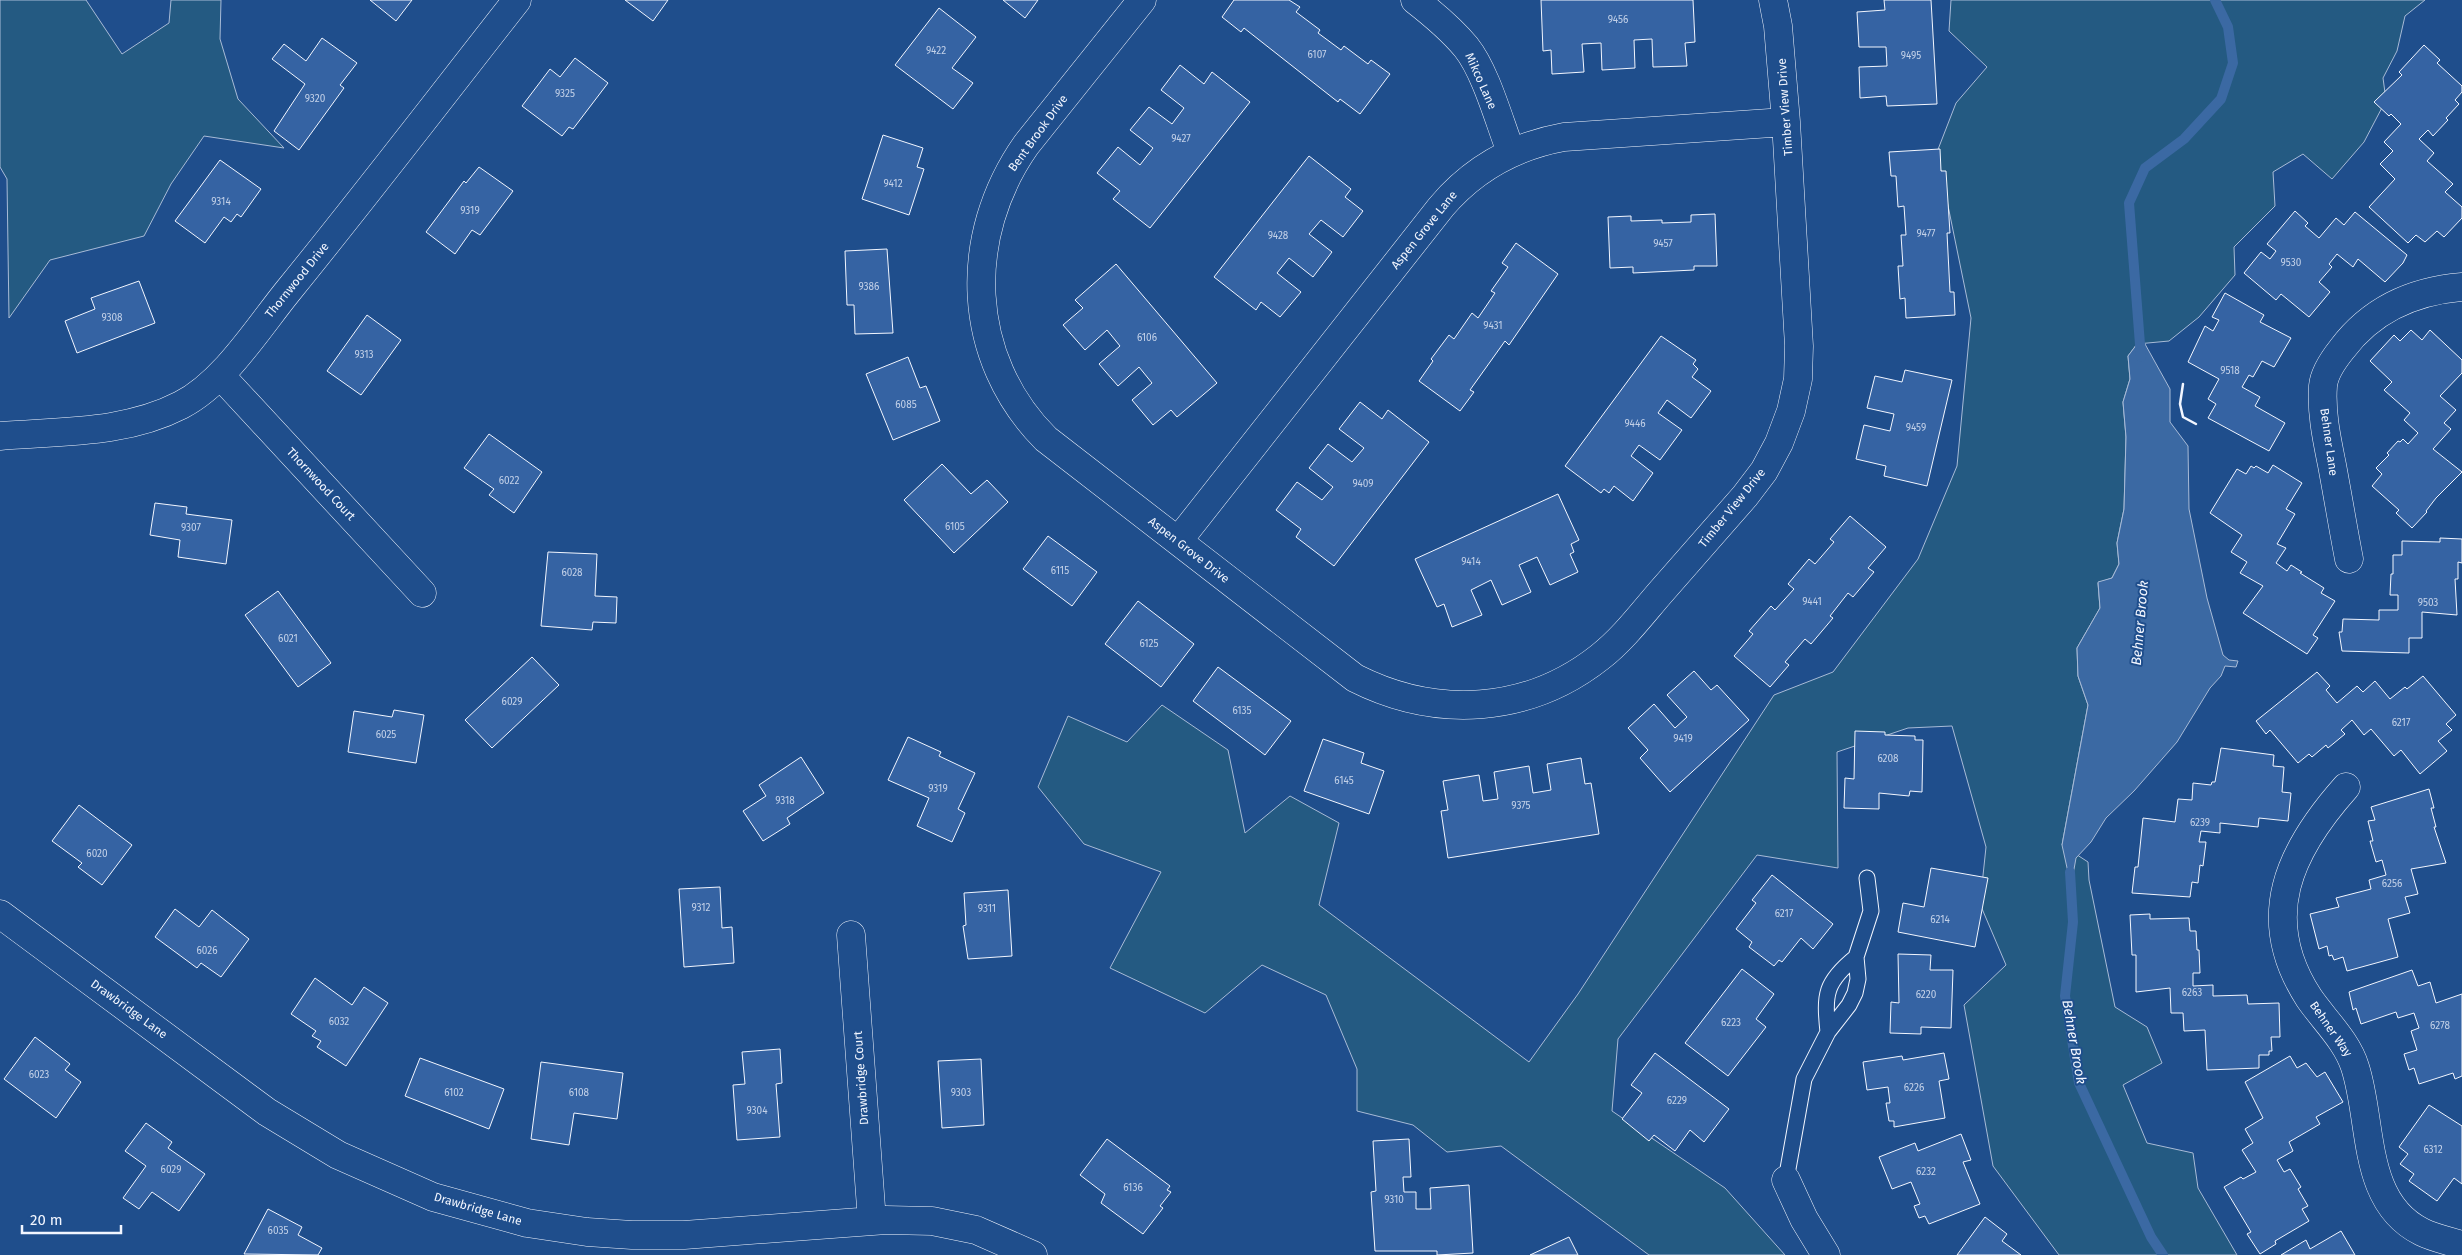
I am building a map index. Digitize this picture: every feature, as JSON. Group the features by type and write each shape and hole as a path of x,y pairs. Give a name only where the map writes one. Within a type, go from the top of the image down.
{"street":[{"name":"Thornwood Drive","path":"0,436 116,428 140,422 182,404 220,375 346,220 517,0"},
{"name":"Bent Brook Drive","path":"983,317 980,286 981,257 991,212 1003,183 1026,145 1142,0"},
{"name":"Mikco Lane","path":"1415,0 1441,20 1465,46 1476,63 1511,152"},
{"name":"Timber View Drive","path":"1462,705 1503,702 1536,693 1576,674 1599,658 1631,626 1745,496 1773,456 1786,426 1793,403 1798,379 1800,346 1786,122 1774,0"},
{"name":"Aspen Grove Lane","path":"1178,541 1446,200 1480,169 1511,152 1538,142 1564,137 1786,122"},
{"name":"Behner Lane","path":"2349,559 2324,421 2324,382 2342,350 2362,326 2375,315 2418,295 2435,290 2462,288"},
{"name":"Aspen Grove Drive","path":"983,317 990,347 1008,389 1035,428 1058,449 1355,678 1400,697 1424,703 1462,705"},
{"name":"Thornwood Court","path":"220,375 422,593"},
{"name":"Behner Way","path":"2346,787 2312,828 2291,868 2284,897 2284,936 2288,952 2294,969 2308,996 2346,1048 2355,1065 2365,1111 2369,1148 2382,1189 2392,1206 2405,1220 2422,1232 2462,1246"},
{"name":"Drawbridge Lane","path":"0,914 267,1112 338,1155 433,1197 527,1223 602,1233 684,1235 902,1219 932,1221 976,1230 1032,1255"},
{"name":"Drawbridge Court","path":"851,935 872,1222"},
{"path":"1786,1180 1804,1219 1826,1255"}],"lane":[{"path":"1786,1180 1804,1079 1828,1032 1849,1005 1855,993 1858,979 1856,957 1871,911 1867,878"},
{"path":"1828,1032 1825,1002 1836,973 1856,957"}],"shaded area":[{"path":"0,0 86,0 122,54 169,23 171,0 221,0 220,39 238,99 284,148 204,136 171,184 144,236 50,260 9,318 7,179 0,167"},
{"path":"1951,0 2425,0 2405,16 2397,51 2383,78 2386,100 2364,142 2332,179 2303,154 2273,172 2275,206 2234,247 2235,275 2199,317 2169,341 2137,344 2128,356 2130,379 2123,402 2126,437 2124,509 2117,543 2119,564 2112,578 2098,583 2100,608 2077,648 2078,676 2088,705 2062,845 2088,862 2089,880 2115,1007 2147,1027 2162,1063 2123,1085 2147,1143 2193,1153 2198,1188 2237,1255 2059,1255 1993,1166 1964,1005 2006,965 1980,904 1986,847 1952,726 1908,728 1837,752 1838,868 1757,855 1618,1039 1612,1111 1725,1188 1785,1255 1649,1255 1501,1146 1447,1152 1413,1125 1357,1111 1357,1069 1326,995 1262,965 1205,1013 1110,968 1161,872 1084,844 1038,787 1068,716 1127,742 1162,705 1228,750 1245,833 1290,796 1339,823 1319,905 1529,1062 1578,994 1774,695 1833,672 1918,559 1957,466 1971,318 1937,152 1956,103 1987,67 1949,31"}],"water":[{"path":"2137,344 2145,344 2170,389 2170,422 2188,446 2189,509 2207,598 2223,655 2229,660 2238,661 2236,667 2225,666 2221,676 2210,688 2177,742 2134,791 2106,818 2091,842 2076,858 2071,886 2062,845 2088,705 2078,676 2077,648 2100,608 2098,582 2112,578 2119,564 2117,543 2124,509 2126,437 2123,402 2130,379 2128,356"}],"building":[{"path":"370,0 412,0 396,21"},
{"path":"625,0 668,0 653,21"},
{"path":"1003,0 1038,0 1025,18"},
{"path":"1234,0 1289,0 1300,7 1296,12 1320,30 1318,33 1341,50 1344,46 1368,64 1371,60 1390,74 1360,114 1340,99 1338,102 1244,28 1241,32 1222,17"},
{"path":"1541,0 1693,0 1695,42 1685,43 1687,66 1653,67 1652,39 1634,40 1635,68 1602,70 1601,43 1582,44 1584,72 1552,74 1551,50 1543,51"},
{"path":"1884,0 1931,0 1937,104 1887,106 1886,96 1860,98 1859,67 1887,66 1886,47 1859,47 1857,12 1885,10"},
{"path":"939,8 976,37 952,68 973,83 953,109 895,65"},
{"path":"322,38 357,63 340,85 344,88 299,150 274,131 305,84 272,59 284,44 306,61"},
{"path":"2424,45 2440,60 2437,63 2462,86 2462,92 2455,100 2459,104 2446,118 2448,120 2433,136 2428,130 2419,139 2434,153 2427,161 2453,184 2445,192 2462,207 2462,218 2444,237 2437,231 2425,242 2416,235 2408,243 2369,207 2395,179 2380,164 2393,151 2384,142 2401,124 2374,102 2402,75 2399,72"},
{"path":"575,58 608,83 573,129 569,127 562,136 522,106 550,69 560,77"},
{"path":"1180,65 1204,84 1212,72 1250,102 1150,228 1113,199 1120,191 1097,173 1118,147 1140,165 1153,148 1130,130 1149,107 1172,124 1184,108 1161,90"},
{"path":"883,135 923,148 917,167 924,169 909,215 862,199"},
{"path":"1940,149 1941,171 1946,171 1950,233 1947,233 1950,292 1954,292 1955,315 1906,318 1905,298 1900,299 1898,266 1903,266 1901,235 1906,235 1904,206 1898,207 1896,176 1891,176 1889,152"},
{"path":"1309,156 1351,189 1345,197 1363,211 1343,237 1321,220 1309,234 1332,252 1313,277 1289,258 1277,273 1301,292 1280,317 1261,302 1256,310 1214,277"},
{"path":"220,160 261,189 241,217 237,214 231,222 224,217 205,243 175,221"},
{"path":"479,167 513,191 480,235 472,230 455,254 426,232 464,181 466,183"},
{"path":"2295,211 2308,223 2305,226 2319,238 2336,218 2344,225 2355,212 2407,255 2403,263 2385,282 2358,259 2353,267 2337,254 2329,264 2332,267 2319,282 2330,292 2309,317 2281,294 2276,300 2244,273 2261,252 2270,259 2276,251 2267,244"},
{"path":"1715,214 1717,266 1694,266 1694,270 1633,273 1633,267 1610,268 1608,217 1631,216 1631,221 1662,220 1662,223 1691,222 1691,215"},
{"path":"1516,243 1558,274 1509,345 1505,341 1470,390 1474,392 1460,411 1419,381 1433,361 1431,359 1449,335 1454,339 1472,313 1478,318 1495,293 1491,291 1508,267 1502,263"},
{"path":"887,249 893,333 855,334 854,305 847,305 845,251"},
{"path":"1116,264 1217,383 1177,417 1171,410 1153,425 1132,400 1152,383 1139,367 1118,386 1099,364 1120,346 1107,330 1085,350 1063,325 1083,308 1075,300"},
{"path":"139,281 155,323 77,353 65,321 95,309 91,298"},
{"path":"2225,293 2264,315 2260,322 2291,338 2274,367 2262,361 2253,377 2249,375 2242,387 2260,397 2255,406 2285,423 2269,451 2208,418 2216,404 2208,399 2219,379 2188,362 2205,326 2213,331 2219,320 2212,317"},
{"path":"367,315 401,340 361,395 327,371"},
{"path":"2411,330 2422,340 2430,330 2462,360 2462,373 2440,396 2456,410 2444,423 2451,429 2433,449 2462,472 2436,498 2427,512 2412,528 2396,513 2399,510 2372,486 2382,474 2376,468 2389,455 2387,453 2398,441 2400,442 2403,439 2408,444 2418,433 2404,420 2410,413 2384,390 2392,382 2370,361 2394,335 2400,341"},
{"path":"1661,336 1696,360 1693,364 1698,369 1692,377 1711,391 1691,418 1667,400 1658,413 1682,430 1660,460 1639,445 1631,456 1653,473 1633,501 1614,486 1609,493 1604,489 1601,493 1565,466"},
{"path":"908,357 920,388 926,386 940,421 893,440 866,374"},
{"path":"1905,370 1952,380 1927,486 1884,476 1886,466 1856,459 1864,425 1890,431 1894,414 1867,408 1875,376 1902,382"},
{"path":"1360,402 1382,419 1388,410 1429,442 1334,566 1296,537 1301,529 1276,510 1297,482 1322,500 1333,487 1309,468 1328,444 1352,462 1364,448 1339,429"},
{"path":"489,434 542,472 514,513 489,495 494,489 464,468"},
{"path":"942,464 971,494 987,480 1008,502 954,553 904,500"},
{"path":"2273,465 2302,483 2286,509 2295,514 2277,544 2286,548 2276,563 2287,571 2291,565 2302,572 2300,573 2324,588 2321,593 2335,601 2313,635 2318,638 2307,654 2243,613 2263,586 2240,573 2247,562 2231,552 2242,535 2210,513 2237,469 2246,474 2251,466 2254,468 2256,466 2268,473"},
{"path":"1558,494 1579,540 1571,544 1574,552 1570,554 1578,572 1550,585 1537,557 1519,565 1531,592 1502,605 1491,580 1471,590 1482,615 1452,627 1444,604 1437,607 1415,559"},
{"path":"155,503 187,507 186,514 232,520 226,564 178,557 180,540 150,535"},
{"path":"1850,516 1886,547 1868,568 1874,572 1853,597 1848,593 1830,616 1833,618 1811,644 1805,639 1785,662 1789,665 1770,687 1734,656 1753,634 1749,631 1771,606 1775,610 1794,589 1788,584 1809,559 1815,564 1834,542 1830,539"},
{"path":"1048,536 1097,572 1072,606 1023,569"},
{"path":"2440,538 2462,539 2462,563 2458,562 2458,579 2455,579 2457,615 2422,612 2422,638 2409,638 2409,653 2342,651 2339,632 2342,632 2343,619 2379,620 2379,610 2398,610 2398,595 2390,595 2391,574 2393,574 2393,555 2402,555 2402,541 2440,542"},
{"path":"548,552 597,554 595,596 617,597 616,623 593,622 592,630 541,626"},
{"path":"278,591 331,663 298,687 245,615"},
{"path":"1138,601 1194,644 1161,687 1105,644"},
{"path":"532,657 559,685 492,748 465,720"},
{"path":"1218,667 1291,721 1265,755 1193,701"},
{"path":"1694,671 1711,690 1717,685 1749,720 1670,792 1640,758 1648,750 1628,728 1654,704 1675,728 1687,717 1667,695"},
{"path":"2317,672 2330,686 2326,690 2337,703 2357,686 2363,692 2375,681 2390,699 2405,687 2407,689 2423,676 2456,715 2446,724 2452,730 2438,741 2447,751 2420,774 2401,750 2394,756 2371,729 2364,735 2352,720 2341,730 2345,734 2328,748 2326,745 2312,757 2309,754 2298,763 2270,730 2266,734 2256,721"},
{"path":"394,710 424,715 416,763 348,752 354,711 392,717"},
{"path":"1855,731 1885,732 1885,735 1915,736 1915,740 1923,740 1922,792 1910,791 1909,796 1879,793 1879,809 1844,808 1845,778 1854,779"},
{"path":"908,737 941,752 939,756 975,773 958,809 965,813 952,842 917,826 929,798 888,780"},
{"path":"1323,739 1364,753 1361,763 1384,771 1369,814 1304,791"},
{"path":"2221,748 2274,755 2273,766 2284,767 2282,792 2291,793 2288,821 2259,818 2258,827 2220,823 2220,833 2201,831 2199,842 2206,842 2203,866 2200,865 2198,883 2192,882 2190,897 2132,893 2135,867 2138,867 2143,818 2175,822 2178,799 2192,800 2193,783 2211,785 2212,782 2215,782"},
{"path":"801,757 824,793 787,818 790,824 763,841 743,811 766,796 759,785"},
{"path":"1581,758 1585,784 1591,783 1599,834 1448,858 1441,811 1448,810 1443,781 1479,775 1483,801 1498,799 1494,772 1529,766 1533,793 1551,790 1547,764"},
{"path":"2429,789 2434,808 2431,808 2436,827 2434,827 2446,863 2411,869 2418,894 2405,897 2410,913 2388,919 2398,957 2347,971 2343,957 2334,960 2332,955 2329,956 2327,946 2319,949 2310,914 2339,907 2336,898 2371,889 2369,880 2386,875 2382,860 2376,862 2370,841 2373,841 2368,821 2375,820 2371,807"},
{"path":"79,805 132,845 102,885 78,867 82,863 52,841"},
{"path":"1931,868 1988,878 1975,947 1898,932 1903,903 1924,907"},
{"path":"1772,875 1833,924 1813,949 1801,938 1782,962 1779,960 1774,966 1749,947 1752,942 1736,929 1756,903 1752,900"},
{"path":"720,887 722,928 732,927 734,963 684,967 679,889"},
{"path":"1008,890 1012,956 968,959 963,926 966,925 964,893"},
{"path":"175,909 199,927 212,910 249,939 221,977 201,963 197,968 155,937"},
{"path":"2150,914 2150,919 2189,918 2190,931 2196,931 2197,950 2199,950 2200,973 2193,973 2193,986 2213,985 2213,996 2247,995 2248,1004 2279,1003 2280,1037 2271,1037 2272,1051 2269,1051 2269,1055 2259,1055 2259,1068 2207,1070 2205,1030 2184,1031 2183,1013 2171,1013 2170,988 2136,992 2136,955 2132,955 2130,915"},
{"path":"1898,954 1931,955 1930,970 1953,970 1951,1028 1921,1027 1921,1034 1890,1033 1891,1002 1899,1003"},
{"path":"1742,969 1774,994 1756,1019 1766,1027 1728,1076 1685,1043"},
{"path":"2412,970 2418,986 2430,982 2436,1003 2462,994 2462,1076 2455,1079 2453,1073 2419,1084 2414,1068 2409,1070 2404,1054 2417,1050 2411,1031 2419,1028 2414,1013 2398,1018 2396,1012 2361,1024 2356,1008 2353,1010 2349,992"},
{"path":"315,978 352,1005 364,987 388,1003 346,1066 317,1047 321,1041 312,1036 316,1031 291,1014"},
{"path":"35,1037 70,1064 65,1070 81,1082 56,1118 4,1079"},
{"path":"780,1049 782,1083 776,1084 780,1137 737,1140 733,1085 745,1084 742,1052"},
{"path":"1655,1053 1729,1109 1704,1142 1690,1130 1675,1151 1654,1135 1649,1141 1622,1119 1642,1093 1631,1085"},
{"path":"1944,1053 1949,1079 1939,1081 1945,1118 1894,1127 1894,1121 1889,1121 1886,1103 1890,1103 1888,1087 1867,1090 1863,1062 1902,1056 1903,1060"},
{"path":"2290,1056 2297,1068 2306,1063 2317,1077 2325,1072 2343,1102 2316,1117 2320,1124 2289,1142 2293,1151 2277,1160 2284,1172 2290,1169 2301,1187 2298,1189 2308,1206 2302,1209 2309,1221 2275,1241 2276,1244 2260,1254 2247,1234 2251,1232 2224,1187 2241,1177 2243,1179 2256,1172 2242,1150 2253,1143 2245,1129 2263,1118 2245,1082"},
{"path":"420,1058 504,1089 489,1129 405,1096"},
{"path":"981,1059 984,1125 942,1128 938,1061"},
{"path":"541,1062 623,1073 617,1119 574,1113 569,1145 531,1139"},
{"path":"2429,1105 2462,1126 2462,1184 2454,1178 2437,1201 2409,1181 2414,1174 2400,1164 2408,1154 2399,1147"},
{"path":"146,1123 172,1142 168,1148 205,1174 179,1211 152,1192 139,1209 123,1198 146,1166 125,1151"},
{"path":"1961,1134 1971,1160 1963,1162 1980,1204 1929,1224 1925,1216 1919,1218 1914,1206 1920,1204 1911,1182 1892,1189 1879,1157 1915,1143 1918,1151"},
{"path":"1107,1139 1170,1186 1167,1190 1171,1192 1160,1206 1163,1208 1143,1234 1101,1203 1105,1194 1080,1175"},
{"path":"1409,1139 1411,1177 1403,1177 1404,1192 1416,1192 1416,1209 1431,1209 1430,1188 1469,1185 1473,1253 1437,1255 1437,1251 1375,1251 1371,1192 1376,1191 1373,1141"},
{"path":"268,1209 302,1227 298,1235 322,1248 318,1255 244,1254"},
{"path":"1985,1217 2007,1234 2002,1241 2021,1255 1957,1255"},
{"path":"2341,1231 2355,1255 2281,1255 2306,1240 2310,1249"},
{"path":"1569,1237 1578,1255 1530,1255"}],"waterway":[{"name":"Behner Brook","path":"2141,357 2129,203 2145,168 2184,139 2221,99 2233,63 2228,27 2215,0"},
{"name":"Behner Brook","path":"2070,872 2073,922 2065,996 2079,1083 2151,1237 2163,1255"}],"wall":[{"path":"2183,384 2180,404 2183,417 2196,424"}]}
